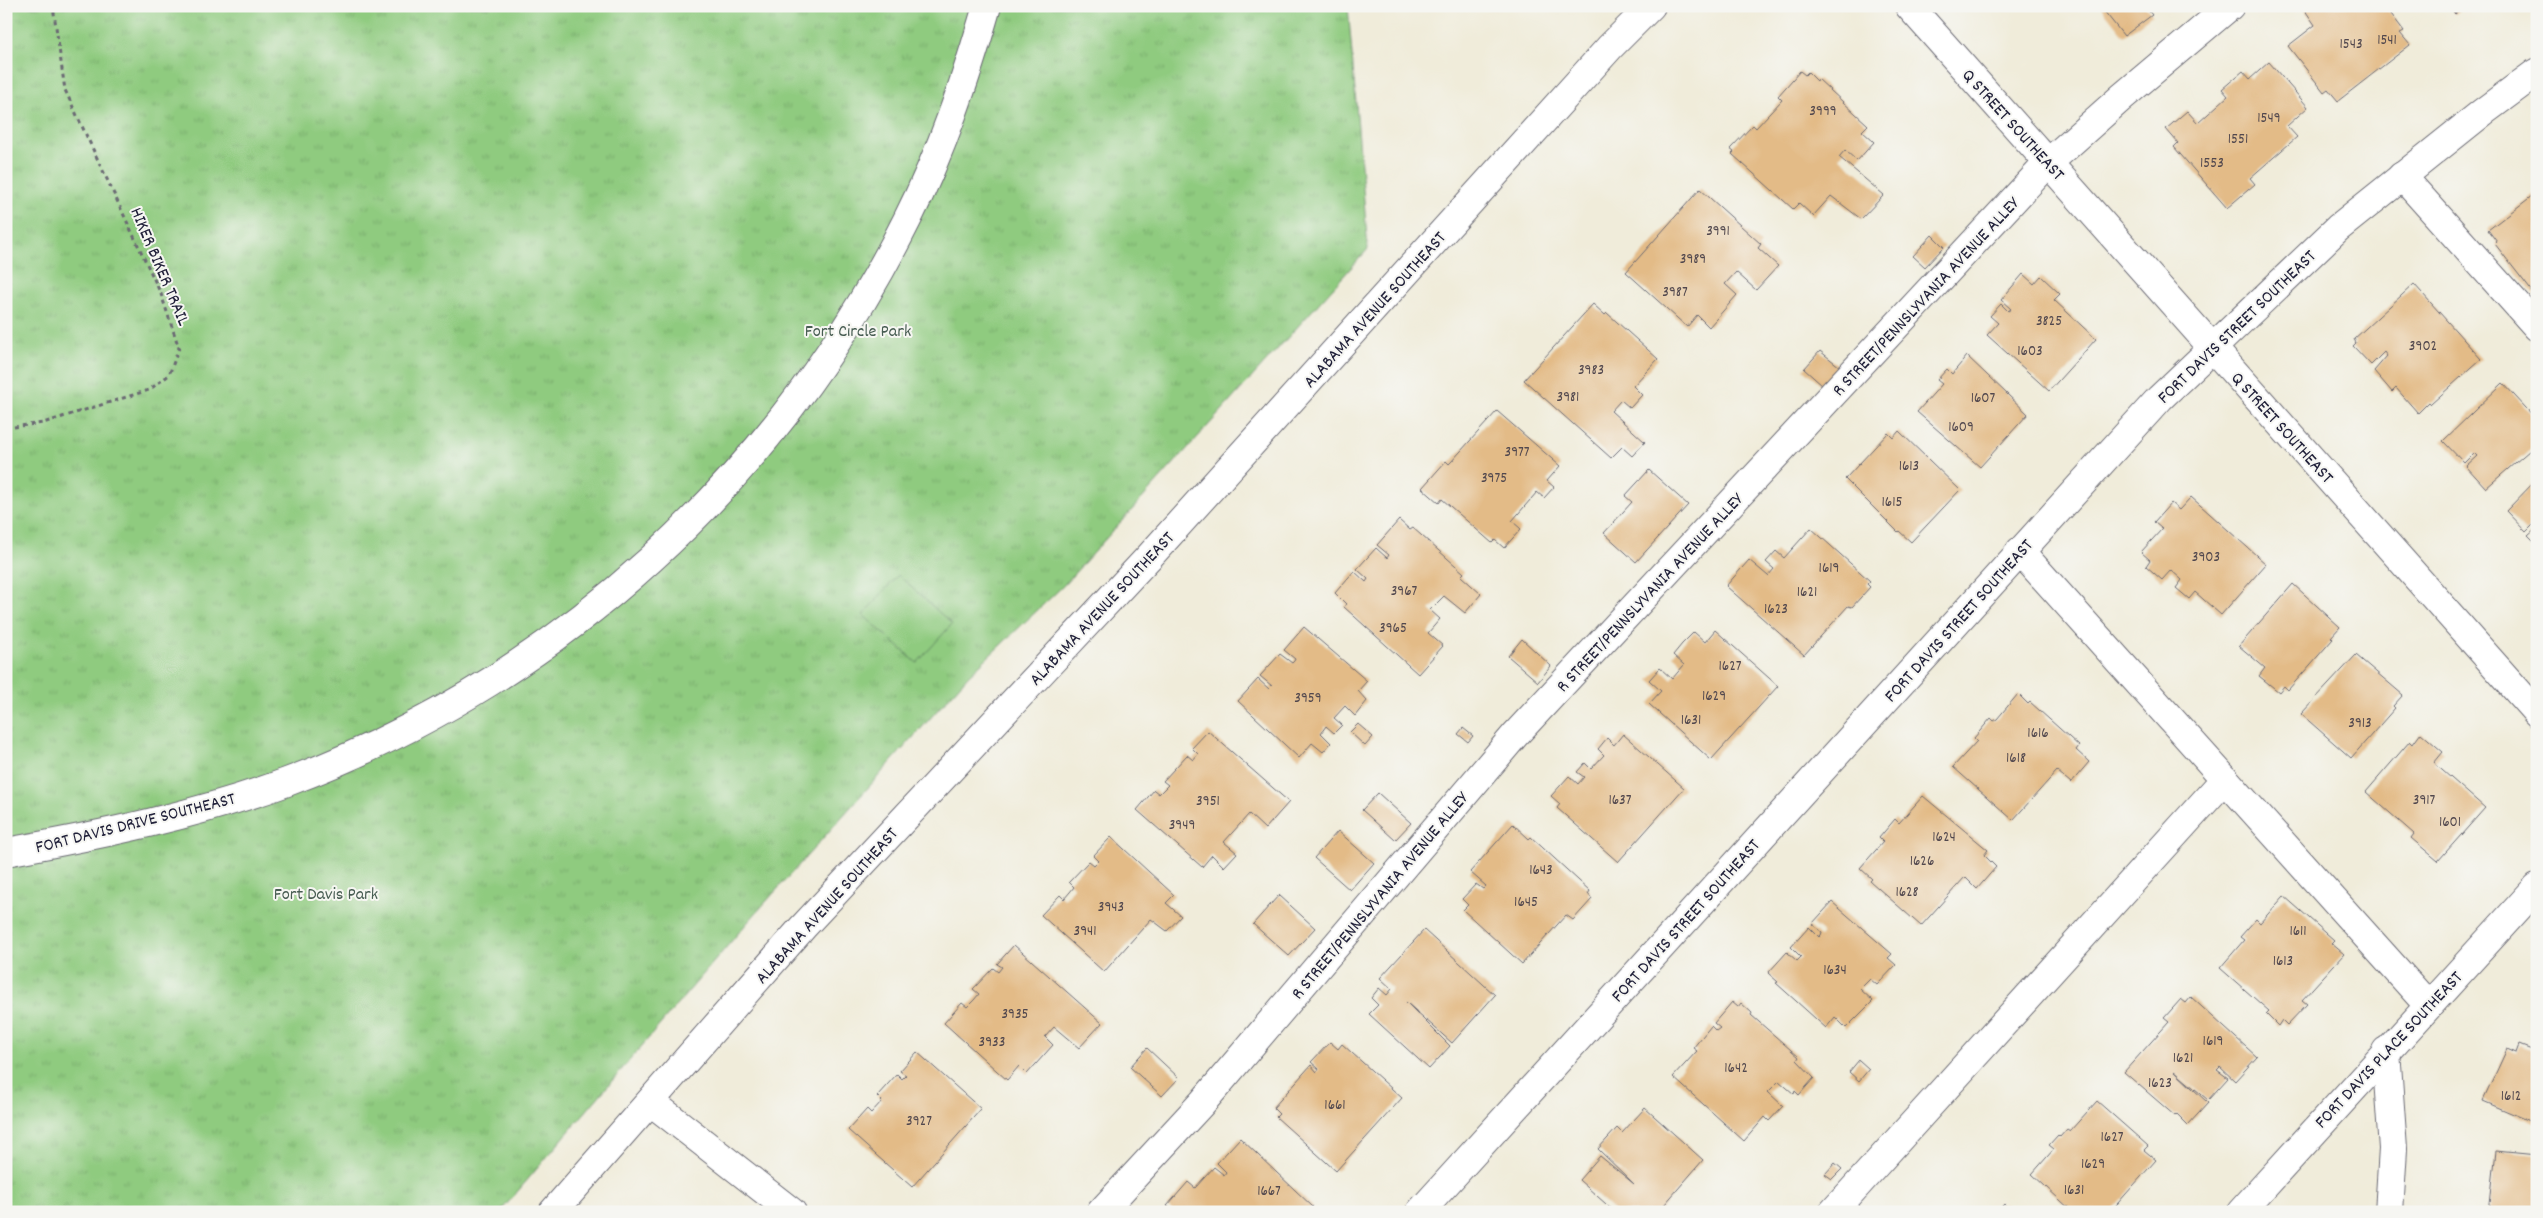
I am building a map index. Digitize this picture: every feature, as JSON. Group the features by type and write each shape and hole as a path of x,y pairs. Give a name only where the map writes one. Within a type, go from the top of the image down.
{"street":[{"name":"FORT DAVIS DRIVE SOUTHEAST","path":"6,852 192,812 288,781 364,750 484,686 571,626 630,578 698,515 769,437 813,379 852,319 908,218 936,156 961,92 988,6"},
{"name":"ALABAMA AVENUE SOUTHEAST","path":"554,1212 804,927 1142,564 1610,47 1652,6"},
{"name":"Q STREET SOUTHEAST","path":"1909,6 2537,713"},
{"name":"R STREET/PENNSLYVANIA AVENUE ALLEY","path":"1101,1212 1202,1104 1515,735 2048,163 2122,97 2230,6"},
{"name":"FORT DAVIS STREET SOUTHEAST","path":"1420,1212 2160,398 2338,228 2537,72"},
{"path":"2402,176 2537,327"},
{"path":"2020,551 2428,1005"},
{"path":"1833,1212 2225,779"},
{"name":"FORT DAVIS PLACE SOUTHEAST","path":"2241,1212 2537,887"},
{"path":"2386,1051 2394,1149 2389,1212"},
{"path":"651,1102 792,1212"}],"path":[{"name":"HIKER BIKER TRAIL","path":"6,428 43,423 149,390 169,375 179,348 161,294 65,90 53,6"}],"green space":[{"name":"Fort Circle Park","path":"6,6 1348,6 1368,249 1063,586 968,676 747,923 500,1212 6,1212"},
{"path":"898,575 952,624 917,663 863,615"}],"building":[{"path":"2100,6 2145,6 2152,15 2124,36"},
{"path":"2302,6 2385,6 2404,31 2400,33 2410,45 2338,101 2328,89 2324,92 2288,46 2315,25"},
{"path":"2449,6 2465,6 2455,14"},
{"path":"2269,62 2308,107 2287,126 2297,137 2250,178 2255,184 2227,208 2174,147 2178,143 2166,129 2187,111 2198,123 2228,96 2222,89 2243,71 2250,79"},
{"path":"1800,71 1805,75 1808,72 1817,81 1818,79 1868,125 1862,131 1874,142 1857,161 1845,150 1839,157 1884,195 1861,219 1831,196 1813,216 1799,203 1793,209 1732,154 1734,152 1730,149 1753,125 1756,128 1782,100 1778,96"},
{"path":"1700,189 1761,244 1758,248 1778,266 1756,290 1736,272 1725,284 1737,295 1709,327 1697,315 1687,327 1626,272"},
{"path":"2537,192 2537,298 2495,244 2497,242 2488,230"},
{"path":"1932,235 1944,247 1925,267 1913,256"},
{"path":"2023,274 2034,284 2041,276 2060,294 2054,300 2096,339 2049,391 1987,335 1998,323 1990,316 2001,304 2008,311 2011,309 2001,300"},
{"path":"2414,284 2481,359 2431,404 2429,402 2418,413 2396,388 2392,392 2374,371 2387,356 2384,352 2371,365 2353,346 2356,343 2354,339"},
{"path":"1593,304 1605,315 1607,313 1658,359 1633,386 1642,395 1630,408 1621,400 1611,411 1645,442 1632,456 1622,447 1611,458 1524,380"},
{"path":"1820,351 1840,367 1823,386 1804,369"},
{"path":"1967,356 2028,414 1980,467 1917,412 1942,384 1937,380 1947,369 1952,374"},
{"path":"2503,383 2537,420 2537,444 2486,488 2466,466 2477,456 2474,453 2464,463 2443,441"},
{"path":"1497,411 1560,466 1547,481 1554,487 1544,498 1537,492 1512,521 1521,529 1504,548 1495,540 1492,543 1442,499 1439,503 1422,488 1446,461 1449,464 1451,462"},
{"path":"1899,431 1960,490 1911,542 1898,532 1845,479 1888,433 1893,438"},
{"path":"1649,470 1688,505 1636,562 1604,533 1632,502 1625,496"},
{"path":"2537,479 2537,521 2526,532 2506,511"},
{"path":"2191,497 2266,564 2221,615 2195,592 2189,599 2176,588 2182,580 2171,570 2162,580 2146,566 2150,560 2141,552 2162,529 2154,522 2171,503 2179,510"},
{"path":"1399,520 1410,530 1413,528 1464,573 1461,576 1481,594 1465,613 1444,596 1430,610 1440,619 1428,633 1443,646 1418,674 1344,607 1346,604 1335,593 1354,571 1366,582 1368,579 1357,569 1376,548 1387,558 1389,555 1377,545"},
{"path":"1811,528 1870,581 1867,584 1870,587 1852,607 1848,606 1804,655 1726,586 1749,560 1768,576 1774,569 1766,562 1776,551 1784,558"},
{"path":"2537,528 2537,545 2528,536"},
{"path":"2293,584 2340,627 2331,637 2333,639 2288,690 2284,686 2279,692 2259,676 2265,668 2239,646"},
{"path":"1304,627 1367,681 1358,691 1367,701 1355,716 1345,706 1334,718 1342,725 1334,733 1326,726 1321,733 1331,743 1323,752 1312,743 1299,758 1238,701 1258,679 1269,689 1272,686 1260,676 1280,654 1292,663 1294,661 1295,659 1284,650"},
{"path":"1715,630 1778,686 1711,760 1649,704 1661,691 1649,680 1660,668 1672,679 1684,665 1673,655 1682,644 1694,632 1705,642"},
{"path":"1522,639 1551,666 1538,682 1508,656"},
{"path":"2356,655 2403,695 2393,706 2395,708 2351,758 2301,714"},
{"path":"2018,694 2028,704 2030,702 2079,746 2076,750 2089,762 2071,783 2057,771 2013,820 1953,767 1977,741 1974,738 1991,718 1994,721 1997,719"},
{"path":"1358,724 1373,737 1365,746 1350,732"},
{"path":"1463,728 1473,736 1468,742 1458,734"},
{"path":"1208,731 1289,802 1265,829 1249,814 1224,842 1237,853 1224,867 1212,855 1202,867 1137,810 1154,790 1159,794 1168,785 1163,781 1187,755 1193,760 1198,754 1192,748"},
{"path":"2421,733 2443,752 2434,763 2485,808 2438,861 2411,838 2414,834 2366,792 2410,741 2413,744"},
{"path":"1623,734 1684,788 1618,862 1557,808 1560,804 1551,796 1569,776 1578,784 1584,777 1577,772 1585,763 1591,769 1604,755 1598,749 1607,738 1614,745"},
{"path":"1378,793 1411,823 1395,840 1362,810"},
{"path":"1923,796 1988,850 1984,855 1996,867 1977,889 1965,877 1921,926 1870,881 1872,879 1860,868 1883,842 1879,838 1895,819 1899,823"},
{"path":"1513,824 1529,839 1531,837 1590,891 1588,894 1592,899 1573,920 1566,915 1522,964 1463,910 1468,905 1462,899 1476,884 1483,889 1486,886 1470,872"},
{"path":"1338,831 1374,863 1350,890 1314,858"},
{"path":"1111,837 1174,895 1166,903 1181,916 1167,931 1151,919 1104,972 1041,915 1060,895 1064,899 1074,887 1069,882 1089,861 1094,865 1098,861 1093,856"},
{"path":"1279,895 1315,928 1289,956 1253,924"},
{"path":"2284,896 2334,940 2331,943 2344,954 2302,1000 2307,1004 2287,1025 2282,1020 2278,1026 2266,1014 2269,1011 2220,968 2244,940 2240,937 2256,919 2260,923"},
{"path":"1832,902 1892,954 1888,958 1896,965 1877,985 1870,979 1860,989 1873,1001 1846,1028 1835,1017 1826,1028 1776,983 1778,982 1768,973 1787,952 1797,961 1801,957 1791,947 1809,927 1819,937 1821,935 1822,932 1812,924"},
{"path":"1424,930 1495,995 1452,1043 1406,1002 1450,1046 1429,1069 1369,1014 1378,1005 1371,998 1379,988 1387,995 1392,989 1380,978"},
{"path":"1014,945 1102,1023 1079,1048 1054,1027 1045,1037 1053,1045 1027,1074 1019,1066 1007,1080 944,1023 962,1003 967,1007 974,1000 979,994 973,989 993,968 998,972 1002,967 997,964"},
{"path":"2191,997 2257,1057 2235,1081 2220,1067 2217,1070 2228,1078 2208,1100 2174,1071 2208,1103 2188,1125 2124,1072 2169,1022 2164,1018 2181,999 2186,1003"},
{"path":"1732,1002 1738,1007 1741,1003 1752,1013 1751,1015 1799,1057 1797,1060 1814,1078 1799,1095 1795,1091 1794,1094 1779,1081 1768,1092 1783,1106 1769,1121 1765,1117 1744,1141 1673,1077 1697,1051 1693,1048 1711,1026 1716,1031 1720,1028 1714,1023"},
{"path":"1330,1042 1338,1049 1342,1044 1402,1098 1336,1171 1276,1117 1279,1114 1273,1108 1311,1065 1317,1072 1319,1069 1311,1062"},
{"path":"2519,1045 2537,1052 2537,1124 2483,1101 2507,1049 2516,1053"},
{"path":"1147,1048 1179,1078 1162,1096 1130,1067"},
{"path":"917,1052 981,1109 912,1187 848,1130 867,1109 871,1113 882,1101 877,1096 897,1074 902,1079 906,1075 900,1071"},
{"path":"1859,1060 1869,1069 1859,1081 1849,1072"},
{"path":"2097,1101 2148,1146 2144,1150 2156,1160 2110,1212 2073,1212 2032,1174 2054,1149 2049,1145 2067,1129 2070,1131"},
{"path":"1645,1108 1703,1160 1658,1212 1615,1212 1579,1180 1600,1156 1634,1184 1598,1149 1617,1128 1622,1133"},
{"path":"1240,1138 1313,1207 1308,1212 1174,1212 1167,1206 1188,1182 1195,1188 1214,1167 1224,1175 1226,1172 1217,1163"},
{"path":"2496,1151 2537,1155 2537,1212 2489,1212"},
{"path":"1835,1163 1842,1169 1832,1179 1825,1174"},
{"path":"2004,1204 2012,1212 1997,1212"}],"park label":[{"name":"Fort Davis Park","path":"326,893"}]}
